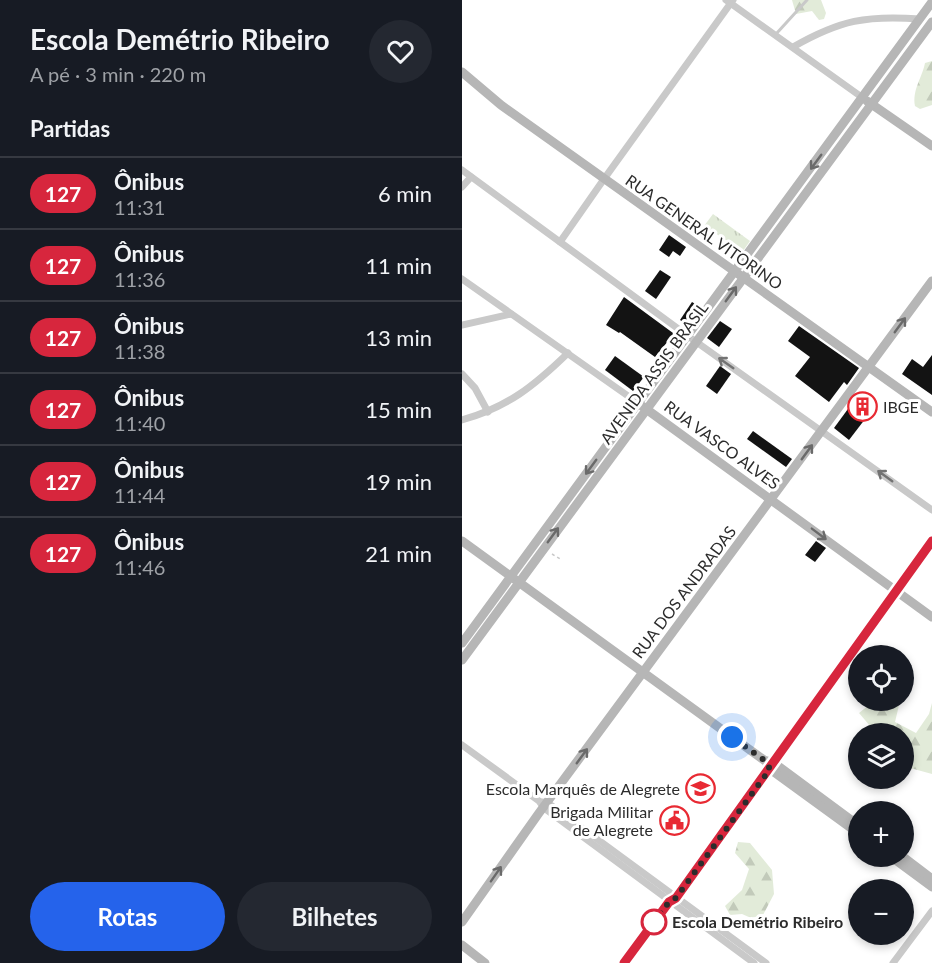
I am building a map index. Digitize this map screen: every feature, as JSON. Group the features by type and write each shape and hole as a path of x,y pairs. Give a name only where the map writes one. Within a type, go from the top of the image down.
{"street":[{"path":"560,242 730,1 932,146"},
{"path":"867,101 895,53 932,2"},
{"path":"793,47 830,28 865,19 887,16 920,19"},
{"path":"867,101 904,59 932,22"},
{"path":"895,53 904,59"},
{"name":"RUA GENERAL VITORINO","path":"462,72 501,105 932,412"},
{"name":"AVENIDA ASSIS BRASIL","path":"462,642 544,548 568,507 646,409 688,336 739,274 867,101"},
{"path":"462,170 696,342 932,510"},
{"path":"462,187 471,177"},
{"name":"AVENIDA ASSIS BRASIL","path":"462,660 638,403 696,342 739,274"},
{"name":"RUA VASCO ALVES","path":"462,279 772,499 932,617"},
{"name":"RUA DOS ANDRADAS","path":"462,922 543,804 932,281"},
{"path":"462,325 511,314"},
{"path":"462,420 505,405 541,379 568,353"},
{"path":"462,374 476,388 488,412"},
{"path":"462,541 764,760 848,825"},
{"path":"624,963 772,766 932,541"},
{"path":"462,745 673,900 754,963"},
{"path":"772,766 848,818"},
{"path":"914,865 932,879"},
{"path":"905,867 932,887"},
{"path":"673,900 766,963"},
{"path":"894,963 932,911"},
{"path":"462,945 485,963"}],"lane":[{"path":"776,34 807,0"}],"path":[{"path":"544,548 562,560"}],"green space":[{"path":"792,0 821,0 826,13 824,19 819,20 812,11 796,14"},
{"path":"932,61 932,105 920,109 915,106 916,89 925,63"},
{"path":"713,214 750,241 743,251 704,226"},
{"path":"932,703 932,774 914,769 914,732 916,733 929,714"},
{"path":"862,711 898,711 895,722 897,723 868,723 859,713"},
{"path":"738,842 750,843 772,870 774,894 763,915 751,918 742,914 730,915 725,906 742,890 749,869 735,853"}],"building":[{"path":"669,235 686,247 680,256 673,251 669,257 659,250"},
{"path":"660,270 671,277 656,299 645,291"},
{"path":"624,297 673,333 655,357 606,325"},
{"path":"692,302 700,307 686,324 680,320"},
{"path":"720,321 732,329 719,347 707,338"},
{"path":"799,326 859,368 847,385 844,382 829,402 795,376 810,357 788,341"},
{"path":"932,355 932,395 902,374 912,359 923,367"},
{"path":"615,356 644,377 633,391 605,370"},
{"path":"720,366 731,374 717,394 706,386"},
{"path":"856,398 872,410 849,440 834,428"},
{"path":"753,431 792,459 786,467 747,439"},
{"path":"816,541 826,548 815,562 805,555"}],"bus line":[{"name":"127","path":"624,963 669,902 676,898 932,541"}],"place":[{"name":"IBGE","path":"862,407"},
{"name":"Escola Marquês de Alegrete","path":"701,789"},
{"name":"Brigada Militar de Alegrete","path":"674,821"},
{"name":"Escola Demétrio Ribeiro","path":"654,922"}],"route":[{"path":"654,922 669,902 676,898 770,769 764,760 732,737"}]}
